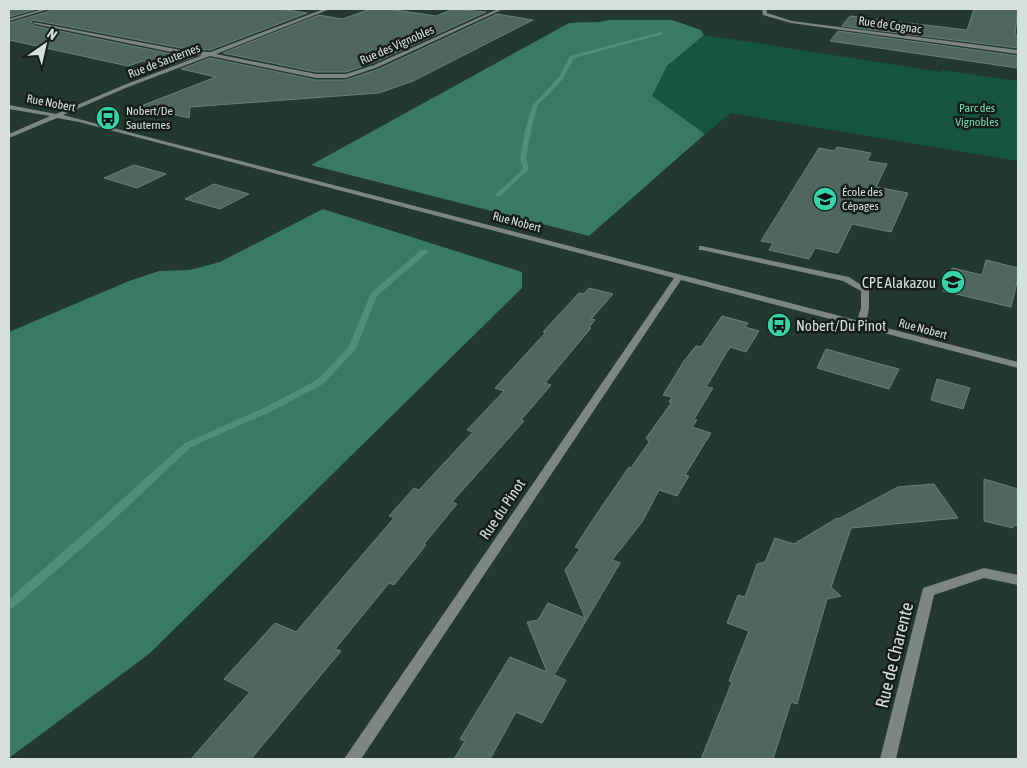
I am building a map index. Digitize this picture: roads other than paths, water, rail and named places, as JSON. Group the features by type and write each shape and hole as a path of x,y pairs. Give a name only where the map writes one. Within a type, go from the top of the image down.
{"street":[{"path":"9,20 47,9"},
{"name":"Rue de Sauternes","path":"9,136 208,54 328,9"},
{"name":"Rue des Vignobles","path":"35,23 173,50 208,54 316,76 346,76 376,66 501,9"},
{"name":"Rue de Cognac","path":"764,9 765,14 770,17 791,22 1018,52"},
{"name":"Rue Nobert","path":"9,107 57,115 1018,365"},
{"path":"702,248 846,279 865,290 865,308 860,324"},
{"name":"Rue du Pinot","path":"352,759 679,276"},
{"name":"Rue de Charente","path":"888,759 928,592 984,573 1018,580"}],"waterway":[{"path":"498,195 526,169 523,158 529,126 536,105 561,78 572,57 661,33"},
{"path":"9,605 100,526 188,445 269,409 320,382 352,349 374,295 424,252"}],"place":[{"name":"Nobert/De Sauternes","path":"108,118"},
{"name":"École des Cépages","path":"825,199"},
{"name":"CPE Alakazou","path":"953,282"},
{"name":"Nobert/Du Pinot","path":"779,325"}],"park label":[{"name":"Parc des Vignobles","path":"977,115"}]}
